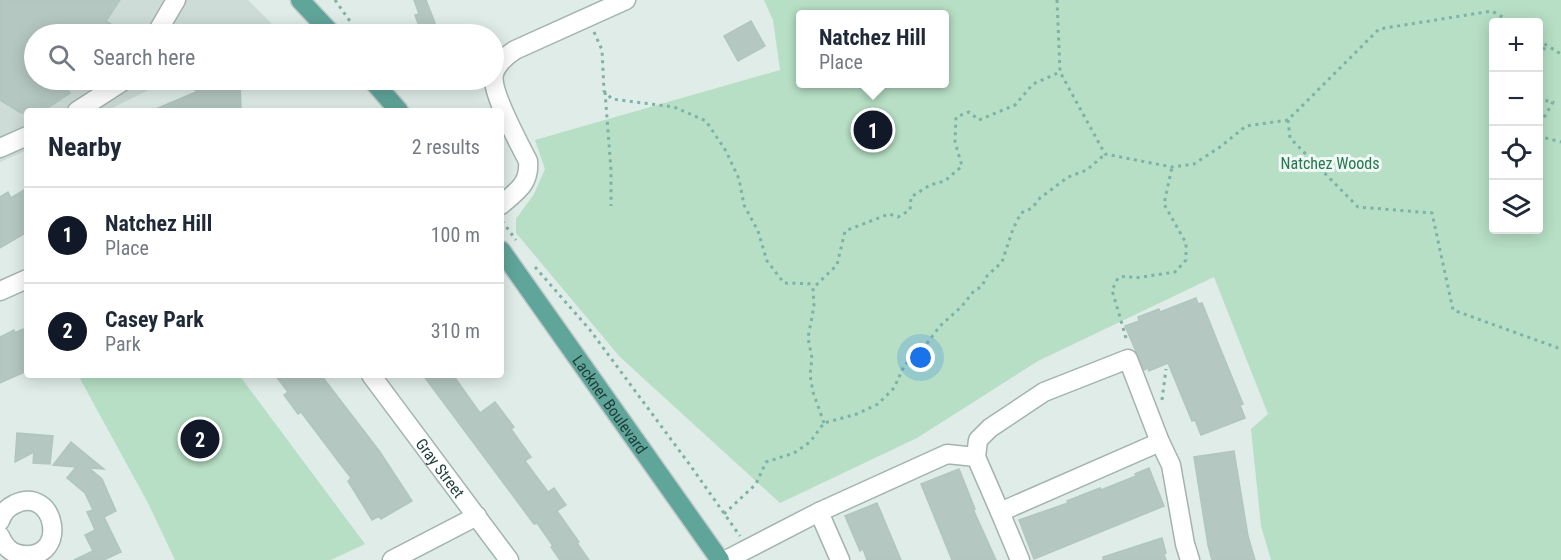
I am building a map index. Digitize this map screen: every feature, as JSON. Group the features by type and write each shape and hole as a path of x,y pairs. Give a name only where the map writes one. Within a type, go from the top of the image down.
{"main road":[{"path":"300,0 323,24"},
{"path":"381,90 396,108"},
{"name":"Lackner Boulevard","path":"508,245 720,560"}],"street":[{"path":"162,24 176,0"},
{"path":"504,58 515,50 626,0"},
{"path":"82,108 110,90"},
{"path":"495,90 503,108"},
{"path":"504,109 528,161 529,172 525,183 504,210"},
{"path":"0,148 24,137"},
{"path":"0,291 24,280"},
{"path":"1020,560 976,457 978,440 990,428 1044,392 1128,359 1171,465 1190,560"},
{"name":"Gray Street","path":"373,378 509,560"},
{"path":"1000,512 1160,442"},
{"path":"726,560 819,512 947,454 976,457"},
{"path":"0,521 8,508 21,502 30,502 40,505 47,512 52,520 53,530 46,547 30,558 11,552 4,545 0,536"},
{"path":"819,512 840,560"},
{"path":"392,560 477,516"}],"path":[{"path":"334,0 352,24"},
{"path":"1057,0 1060,72 1105,154"},
{"path":"1105,154 1172,167 1194,164 1246,126 1288,120 1379,29 1492,10 1505,18"},
{"path":"587,16 602,50 611,170 610,206"},
{"path":"1543,42 1561,54"},
{"path":"1543,53 1546,44"},
{"path":"824,423 813,392 810,375 812,358 808,338 814,306 812,291 815,284 837,265 846,231 889,214 898,217 910,210 911,197 930,185 945,181 962,166 955,142 956,117 969,112 979,120 1016,105 1033,84 1060,72"},
{"path":"604,91 612,99 674,107 705,121 726,151 735,169 744,205 758,231 767,261 784,283 815,284"},
{"path":"1543,100 1553,102 1543,121"},
{"path":"1288,120 1290,138 1358,207 1432,213 1453,310 1561,349"},
{"path":"1543,137 1561,142"},
{"path":"724,514 756,484 766,462 794,453 810,442 824,423 857,414 878,404 894,388 905,364 916,358 940,326 962,306 973,292 982,286 987,276 1002,262 1013,229 1022,213 1032,208 1040,198 1068,177 1087,170 1105,154"},
{"path":"1126,338 1112,290 1119,278 1175,273 1186,260 1186,243 1164,204 1172,167"},
{"path":"504,224 508,245"},
{"path":"529,259 590,330 748,548"},
{"path":"1162,403 1166,369"}],"shaded area":[{"path":"0,0 248,0 272,24 24,24 24,90 149,90 112,108 24,108 24,151 0,162"}],"green space":[{"name":"Natchez Woods","path":"764,0 1561,0 1561,560 1271,560 1261,526 1251,429 1268,414 1214,277 1038,361 917,438 780,503 620,357 516,233 516,219 534,194 545,169 535,140 780,70 773,20"},
{"path":"80,378 241,378 365,544 331,560 175,560 148,503"}],"building":[{"path":"0,0 120,0 106,21 111,24 24,24 24,90 68,90 70,93 48,108 24,108 24,113 21,113 0,100"},
{"path":"414,0 426,0 435,23 418,24 415,15 419,14"},
{"path":"751,21 765,46 738,61 724,36"},
{"path":"195,90 240,90 241,108 158,108 196,92"},
{"path":"24,190 24,234 0,248 0,197 8,192 11,198"},
{"path":"1196,298 1198,304 1202,303 1243,404 1240,405 1245,418 1201,435 1195,420 1192,421 1168,363 1149,371 1148,368 1144,370 1125,326 1139,321 1138,317 1159,309 1160,312"},
{"path":"23,329 24,331 24,372 0,383 0,337 14,330 15,333"},
{"path":"277,378 323,378 380,452 412,501 381,519 379,516 372,520 348,481 351,478 301,412 298,414 284,395 288,392"},
{"path":"425,378 455,378 480,413 495,402 514,427 511,429 531,457 525,461 548,492 554,488 566,505 557,511 589,560 560,560 537,523 534,524"},
{"path":"17,433 53,436 50,464 33,463 34,452 15,462"},
{"path":"71,442 104,469 89,468 102,479 116,511 104,517 121,552 104,560 74,560 93,551 85,535 95,530 87,512 93,510 85,493 67,478 76,467 53,465"},
{"path":"1234,451 1248,536 1255,560 1212,560 1194,457"},
{"path":"1149,468 1164,506 1034,559 1019,520 1136,476 1135,474"},
{"path":"959,469 975,509 973,509 996,560 952,560 921,484"},
{"path":"877,503 901,560 867,560 863,549 860,551 845,516"},
{"path":"1162,538 1166,560 1103,560 1103,557"}],"place":[{"name":"Natchez Hill","path":"873,130"},
{"name":"Casey Park","path":"200,439"}]}
